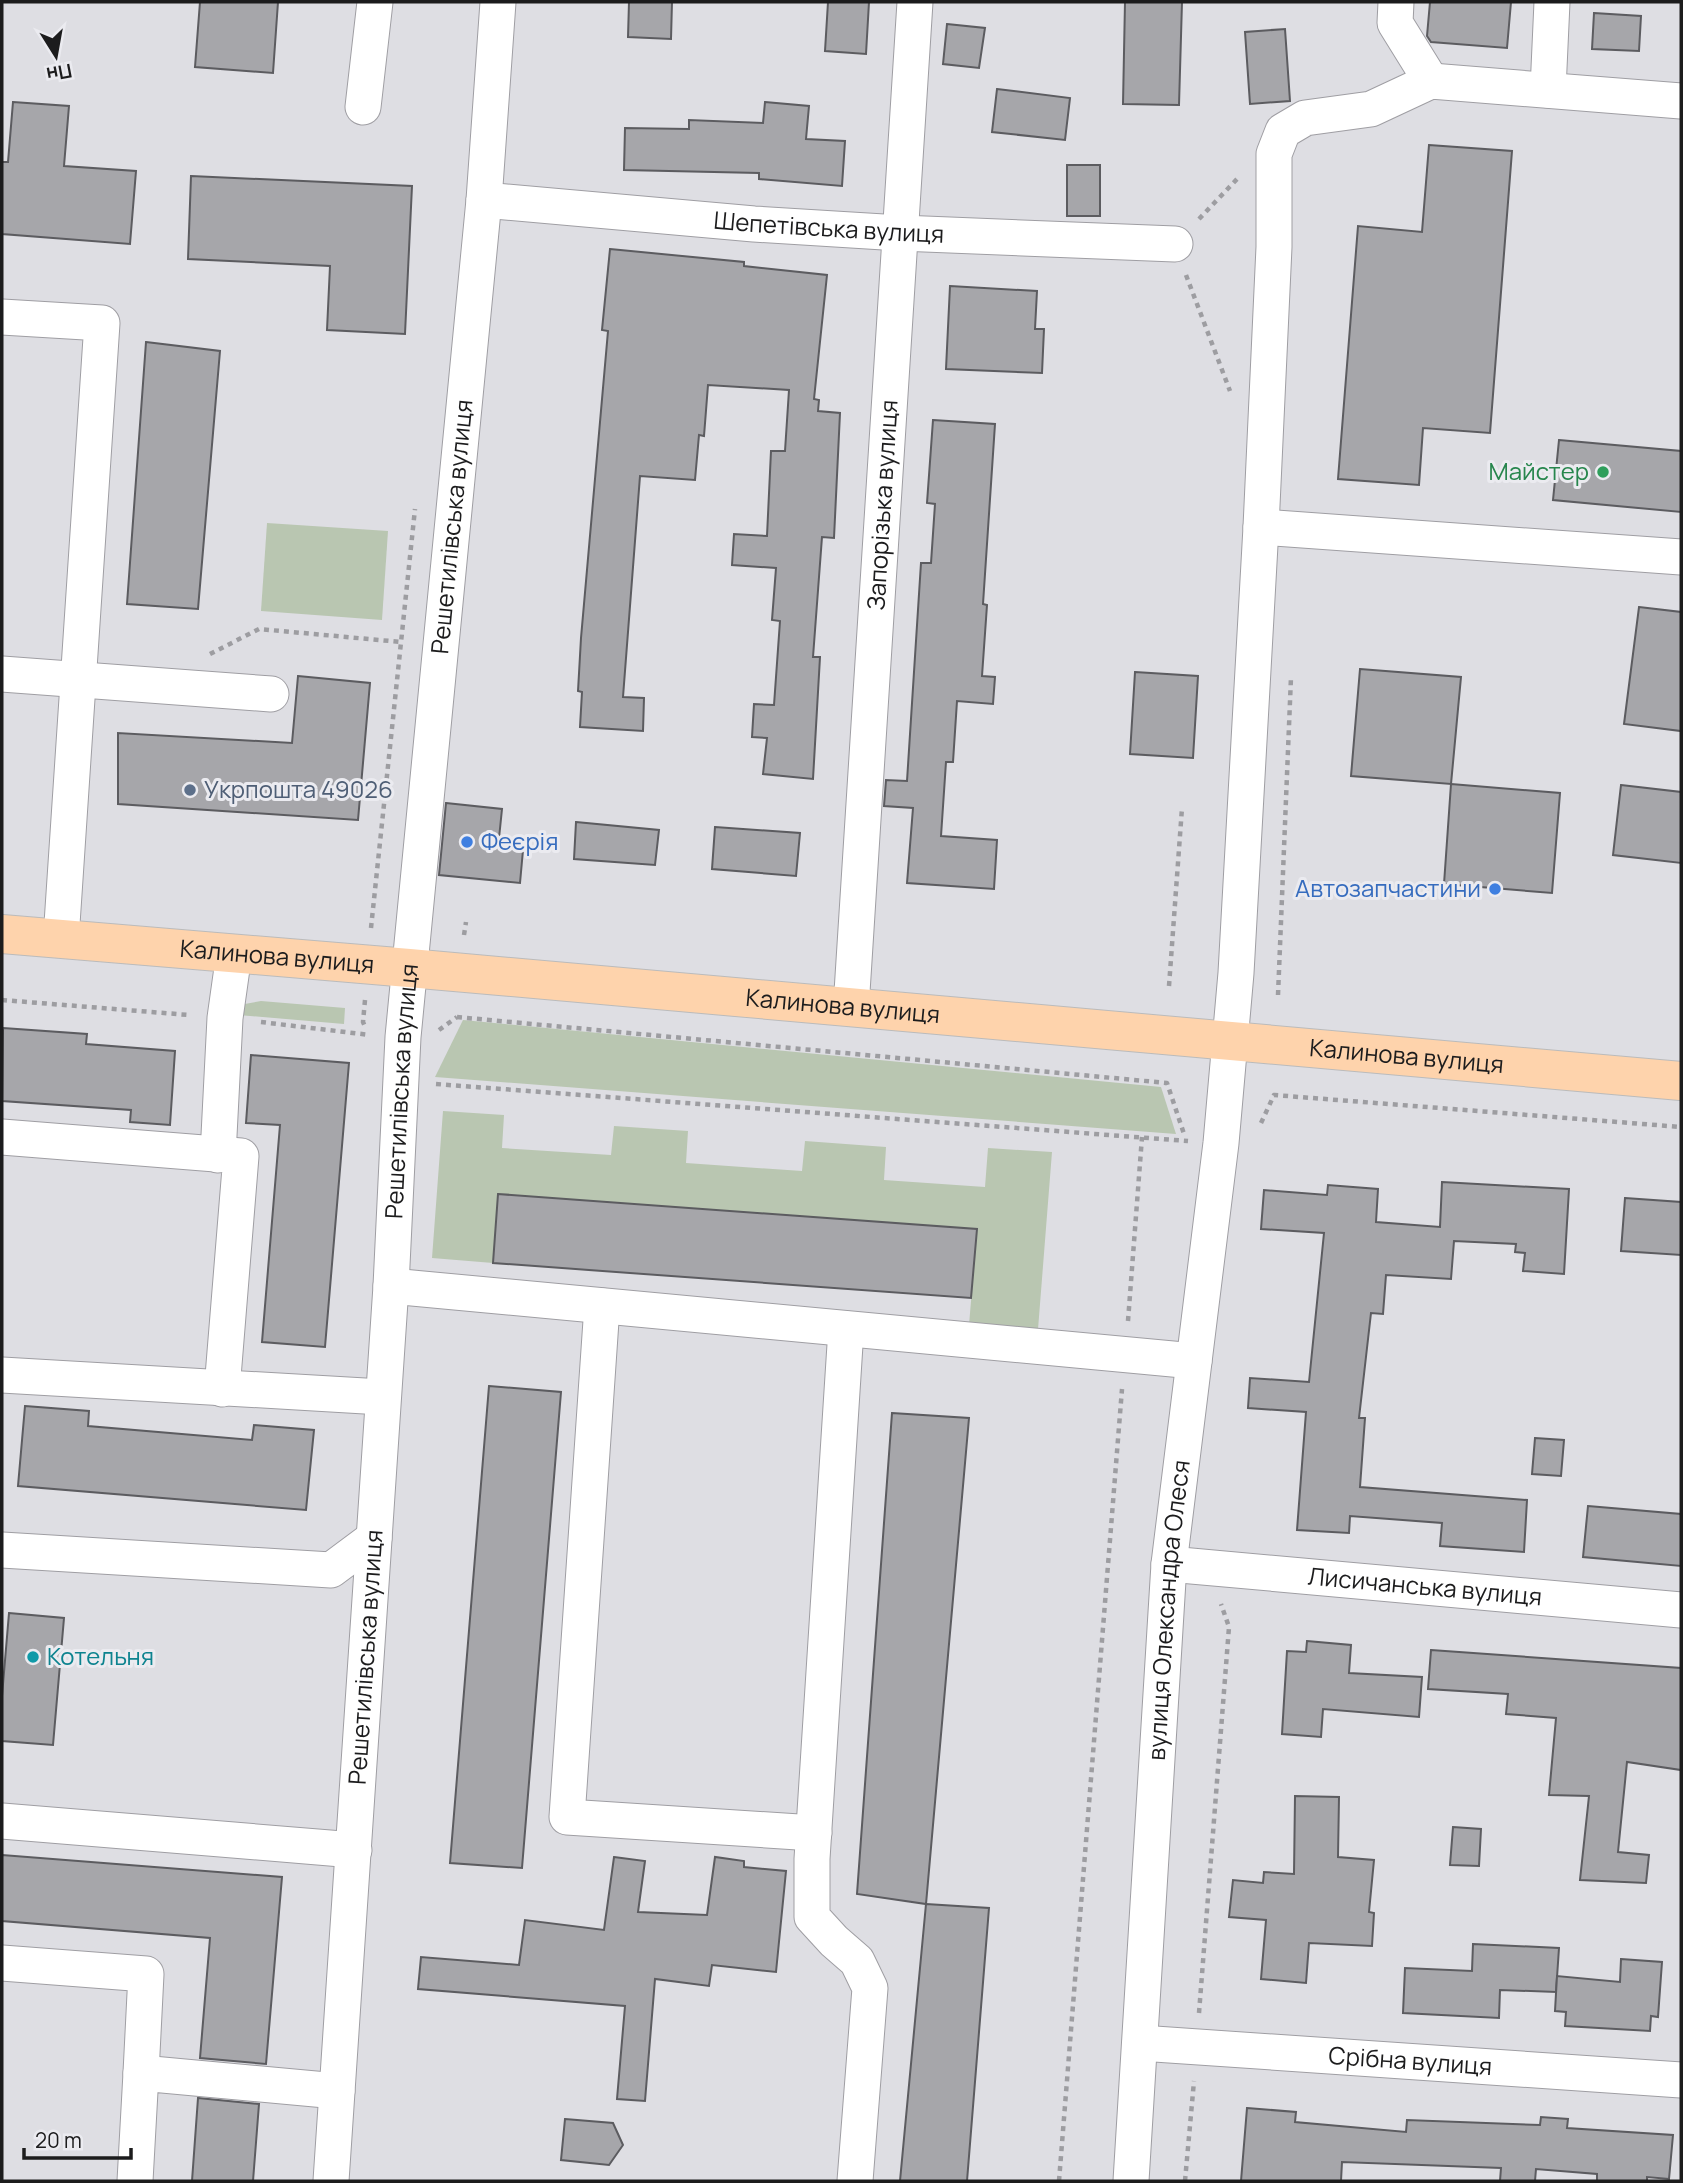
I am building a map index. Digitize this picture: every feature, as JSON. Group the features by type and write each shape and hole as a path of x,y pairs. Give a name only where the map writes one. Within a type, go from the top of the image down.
{"main road":[{"name":"Калинова вулиця","path":"2,934 1681,1082"}],"street":[{"path":"363,107 375,2"},
{"name":"Решетилівська вулиця","path":"331,2181 391,1286 403,1038 484,200 498,2"},
{"name":"Запорізька вулиця","path":"850,1008 915,2"},
{"path":"1396,2 1395,23 1431,81"},
{"path":"1548,90 1552,2"},
{"path":"1283,131 1305,118 1371,109 1431,81 1681,101"},
{"name":"вулиця Олександра Олеся","path":"1131,2181 1169,1564 1221,1143 1236,974 1274,247 1274,154 1283,131"},
{"name":"Шепетівська вулиця","path":"484,200 754,224 1175,244"},
{"path":"2,317 102,323 61,939"},
{"path":"1261,527 1681,557"},
{"path":"2,674 271,694"},
{"path":"218,1154 225,1018 234,954"},
{"path":"2,1138 241,1156 222,1389"},
{"path":"391,1286 1194,1361"},
{"path":"603,1306 567,1817 814,1833"},
{"path":"846,1329 814,1833 812,1917 857,1961 870,1988 855,2181"},
{"path":"2,1375 382,1397"},
{"path":"2,1550 331,1570 374,1538"},
{"name":"Лисичанська вулиця","path":"1169,1564 1681,1610"},
{"path":"2,1821 354,1850"},
{"path":"2,1963 146,1974 135,2181"},
{"name":"Срібна вулиця","path":"1140,2043 1681,2080"},
{"path":"141,2073 337,2091"}],"path":[{"path":"1234,400 1175,244 1283,131"},
{"path":"371,918 415,506"},
{"path":"205,657 259,629 401,642"},
{"path":"1278,995 1292,666"},
{"path":"1169,986 1182,808"},
{"path":"457,1017 1167,1083 1186,1141"},
{"path":"424,1083 1221,1143 1250,1148 1274,1095 1681,1127"},
{"path":"1059,2181 1142,1137"},
{"path":"1185,2181 1229,1627 1207,1567"}],"green space":[{"path":"267,523 388,531 382,620 261,611"},
{"path":"261,1001 345,1008 344,1024 238,1015 239,1005"},
{"path":"463,1020 1161,1087 1176,1134 435,1077"},
{"path":"443,1111 504,1115 502,1148 611,1155 614,1126 688,1131 686,1163 802,1171 805,1141 886,1147 884,1180 985,1187 988,1148 1052,1152 1037,1342 968,1337 977,1230 498,1195 493,1263 432,1258"}],"building":[{"path":"200,2 278,2 273,73 195,67"},
{"path":"629,2 672,2 671,39 628,37"},
{"path":"828,2 869,2 866,54 825,51"},
{"path":"1125,2 1182,2 1179,105 1123,104"},
{"path":"1430,2 1511,2 1507,48 1431,42 1427,36"},
{"path":"1594,13 1641,16 1639,51 1592,49"},
{"path":"947,24 985,28 979,68 943,64"},
{"path":"1285,29 1290,101 1250,104 1245,32"},
{"path":"997,89 1070,98 1065,140 992,132"},
{"path":"13,102 69,106 64,166 136,171 130,244 2,234 2,162 8,162"},
{"path":"765,102 809,106 806,139 845,141 842,186 759,179 759,173 624,170 625,128 689,129 689,120 763,123"},
{"path":"1429,145 1512,151 1490,433 1423,428 1419,485 1338,479 1358,226 1422,232"},
{"path":"1067,165 1100,165 1100,216 1067,216"},
{"path":"191,176 412,186 405,334 327,330 330,266 188,259"},
{"path":"610,249 744,262 744,266 827,275 814,399 819,400 818,411 840,413 834,538 822,537 813,657 820,657 813,779 763,774 767,738 752,737 754,704 774,705 780,621 772,620 776,568 732,565 734,534 767,536 771,451 785,451 789,390 708,385 704,436 699,435 695,480 640,476 623,697 644,698 643,731 580,727 582,692 578,691 581,638 608,331 602,330"},
{"path":"950,286 1037,291 1035,329 1044,329 1042,373 946,369"},
{"path":"146,342 220,351 198,609 127,604"},
{"path":"933,420 995,424 983,604 987,605 982,676 995,677 993,704 957,701 953,762 946,762 941,836 997,840 994,889 907,883 913,808 884,806 886,780 907,781 921,563 931,563 935,504 927,503"},
{"path":"1559,440 1681,451 1681,512 1553,500"},
{"path":"1639,607 1681,612 1681,731 1624,724"},
{"path":"1360,669 1461,677 1451,784 1351,776"},
{"path":"1135,672 1198,676 1193,758 1130,754"},
{"path":"298,676 370,683 358,820 118,804 118,733 292,743"},
{"path":"1451,784 1560,793 1552,893 1444,884"},
{"path":"1621,785 1681,792 1681,863 1613,855"},
{"name":"Феєрія","path":"446,803 502,809 498,848 523,850 520,883 439,875"},
{"path":"576,822 659,830 655,865 574,859"},
{"path":"715,827 800,833 796,876 712,869"},
{"path":"3,1028 87,1034 86,1044 175,1051 170,1125 130,1122 131,1110 2,1101"},
{"path":"251,1055 349,1063 325,1347 262,1342 280,1125 246,1123"},
{"path":"1442,1182 1569,1189 1564,1274 1523,1271 1525,1253 1515,1252 1516,1244 1454,1241 1451,1279 1386,1275 1383,1314 1371,1313 1359,1418 1365,1418 1360,1487 1527,1500 1524,1552 1440,1546 1442,1523 1350,1516 1349,1533 1297,1530 1306,1412 1248,1408 1250,1378 1309,1382 1324,1233 1261,1229 1264,1190 1327,1195 1328,1185 1378,1189 1376,1222 1440,1227"},
{"path":"498,1194 977,1229 971,1298 493,1263"},
{"path":"1625,1198 1681,1202 1681,1255 1621,1251"},
{"path":"489,1386 561,1392 522,1868 450,1863"},
{"path":"25,1406 89,1411 88,1426 252,1440 254,1425 314,1430 306,1510 18,1486"},
{"path":"892,1413 969,1418 926,1904 857,1894"},
{"path":"1535,1438 1564,1440 1561,1476 1532,1474"},
{"path":"1588,1506 1681,1514 1681,1566 1583,1557"},
{"name":"Котельня","path":"9,1613 64,1618 53,1745 2,1741 2,1696"},
{"path":"1307,1641 1351,1645 1349,1673 1422,1677 1419,1717 1323,1709 1321,1737 1282,1734 1287,1651 1306,1652"},
{"path":"1431,1650 1681,1668 1681,1770 1627,1762 1618,1852 1649,1855 1646,1883 1580,1880 1589,1796 1549,1795 1556,1718 1506,1714 1508,1694 1428,1689"},
{"path":"1295,1796 1339,1797 1338,1857 1374,1860 1369,1912 1374,1913 1372,1946 1309,1943 1306,1983 1261,1979 1266,1920 1229,1917 1233,1880 1263,1883 1264,1872 1294,1874"},
{"path":"1453,1827 1481,1829 1479,1866 1450,1865"},
{"path":"2,1855 282,1877 266,2064 200,2058 210,1938 2,1921"},
{"path":"614,1857 645,1861 638,1912 707,1915 715,1857 744,1861 744,1867 786,1871 776,1972 712,1965 709,1986 655,1979 645,2101 617,2099 625,2006 418,1989 421,1957 519,1965 525,1920 604,1930"},
{"path":"926,1904 989,1908 967,2181 900,2181"},
{"path":"1473,1944 1559,1948 1556,1992 1500,1990 1499,2018 1403,2013 1405,1968 1472,1971"},
{"path":"1621,1959 1662,1962 1658,2017 1651,2016 1650,2031 1565,2026 1566,2012 1555,2011 1557,1976 1620,1982"},
{"path":"198,2098 259,2104 253,2181 192,2181"},
{"path":"1247,2108 1296,2112 1295,2122 1406,2132 1407,2120 1540,2125 1541,2117 1568,2119 1567,2128 1673,2135 1669,2179 1647,2177 1647,2181 1597,2181 1597,2174 1536,2169 1535,2181 1500,2181 1501,2168 1342,2162 1341,2181 1241,2181"},
{"path":"565,2119 613,2123 623,2145 609,2165 561,2160"}],"place":[{"name":"Майстер","path":"1603,472"},
{"name":"Укрпошта 49026","path":"190,790"},
{"name":"Феєрія","path":"467,842"},
{"name":"Автозапчастини","path":"1495,889"},
{"name":"Котельня","path":"33,1657"}]}
